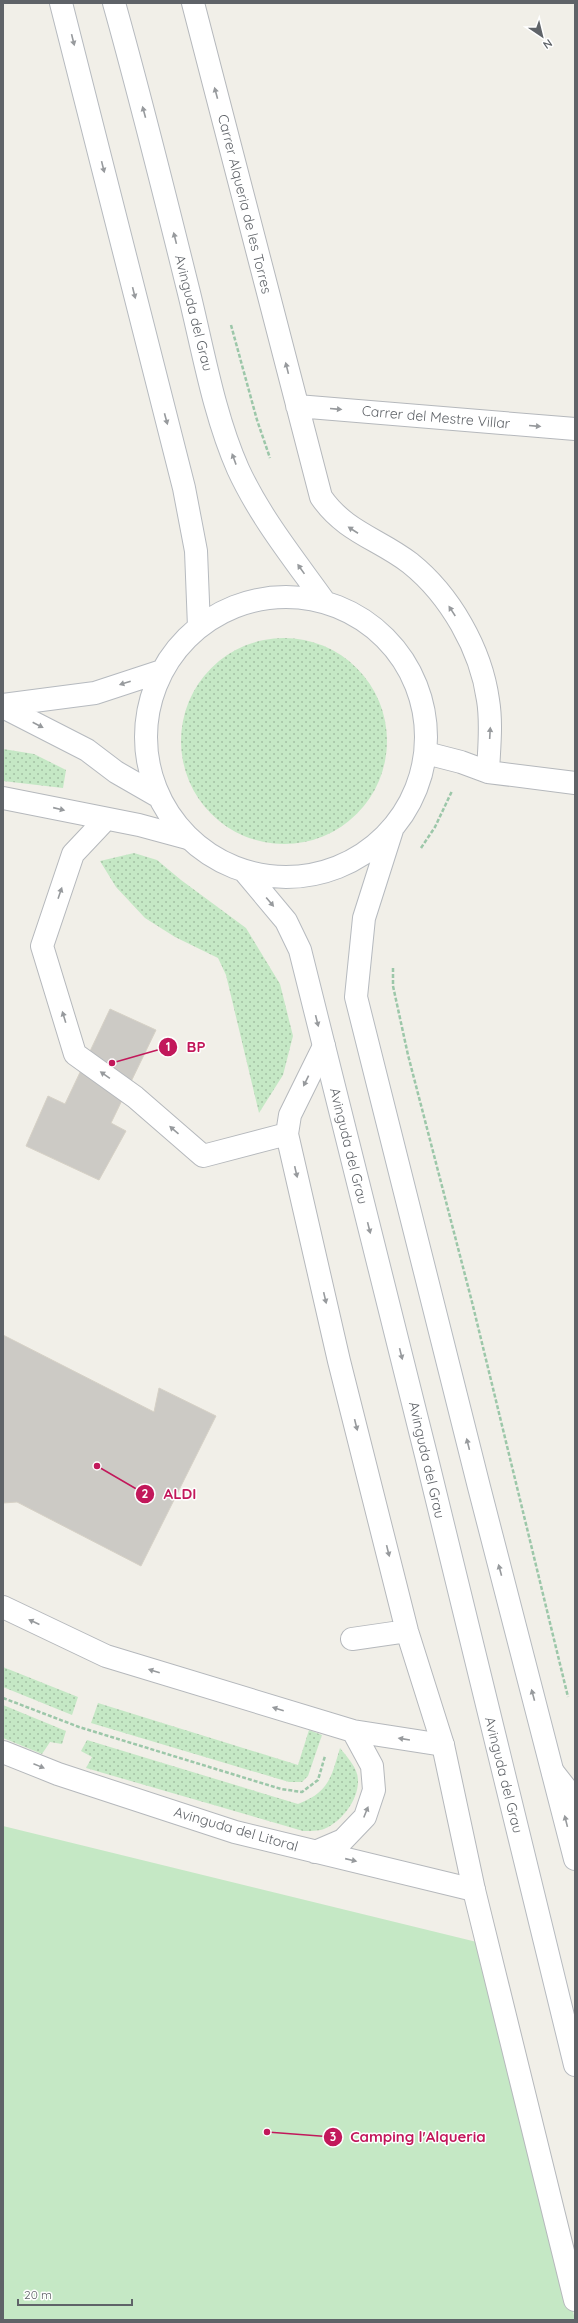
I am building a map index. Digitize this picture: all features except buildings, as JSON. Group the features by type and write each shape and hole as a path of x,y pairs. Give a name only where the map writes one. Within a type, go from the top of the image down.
{"main road":[{"path":"62,3 184,488 196,551 199,626"},
{"name":"Avinguda del Grau","path":"114,3 226,437 238,468 253,498 324,601"},
{"name":"Carrer Alqueria de les Torres","path":"193,3 297,406"},
{"path":"297,406 320,498 328,508 352,529 409,563 443,597 462,628 482,675 488,700 490,727 488,772"},
{"name":"Carrer del Mestre Villar","path":"297,406 575,429"},
{"path":"392,830 361,856 324,872 284,878 245,872 214,858 187,838 156,795 146,746 148,708 162,671 178,647 199,626 238,605 281,597 324,601 360,617 391,643 413,675 425,713 426,753 415,794 392,830 364,918 356,997 473,1464 575,1859"},
{"path":"3,706 95,693 162,671"},
{"path":"3,706 86,750 116,772 156,795"},
{"path":"426,753 461,762 488,772 575,783"},
{"path":"3,798 21,800 139,825 187,838"},
{"path":"106,819 73,854 42,946 75,1054 135,1096 203,1156 287,1134"},
{"name":"Avinguda del Grau","path":"245,872 289,927 300,950 575,2065"},
{"path":"324,1046 290,1115 287,1134 339,1361 408,1631 443,1745 474,1890 575,2300"},
{"path":"3,1607 106,1656 353,1731 443,1745"},
{"path":"352,1639 408,1631"},
{"path":"316,1852 343,1840 365,1817 374,1790 372,1766 353,1731"},
{"name":"Avinguda del Litoral","path":"3,1752 58,1774 235,1832 474,1890"},
{"path":"553,1772 575,1800"}],"green space":[{"path":"284,638 304,640 323,646 332,650 357,668 375,693 379,702 385,721 387,741 385,761 379,780 375,789 357,814 332,832 323,836 304,842 284,844 264,842 245,836 236,832 211,814 193,789 189,780 183,761 181,741 183,721 189,702 193,693 211,668 236,650 245,646 264,640"},
{"path":"3,749 34,754 66,770 63,788 3,781"},
{"path":"134,853 157,860 181,880 246,928 280,984 293,1036 283,1075 259,1113 226,975 218,958 175,937 145,918 116,887 100,861"},
{"path":"3,1667 78,1697 72,1715 3,1687"},
{"path":"98,1703 298,1765 309,1730 322,1735 308,1776 302,1782 289,1782 91,1723"},
{"path":"3,1705 66,1731 62,1744 50,1742 42,1754 3,1738"},
{"path":"87,1740 298,1804 323,1789 331,1776 340,1748 352,1763 356,1771 358,1776 358,1787 356,1795 348,1809 331,1826 316,1831 303,1831 86,1768 92,1757 81,1751"},
{"path":"3,1826 489,1945 575,2320 3,2320"}],"place":[{"name":"BP","path":"112,1063"},
{"name":"ALDI","path":"97,1466"},
{"name":"Camping l'Alqueria","path":"267,2132"}]}
